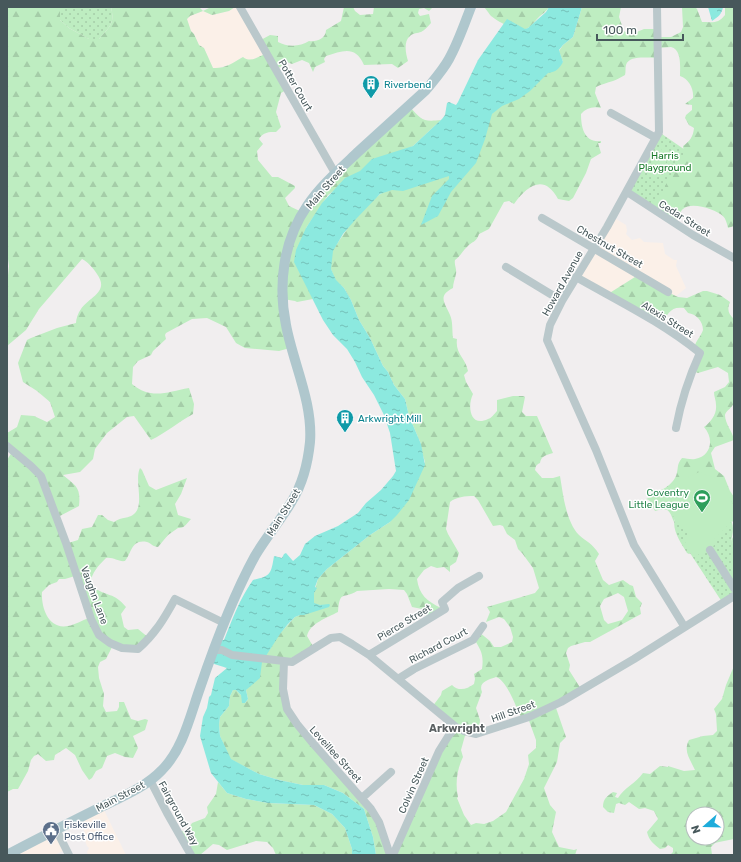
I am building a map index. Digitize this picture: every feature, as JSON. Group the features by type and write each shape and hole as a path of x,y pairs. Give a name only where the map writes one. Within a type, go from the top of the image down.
{"main road":[{"name":"Main Street","path":"7,855 121,797 150,780 160,773 170,762 177,750 186,730 224,623 241,584 256,554 293,500 302,480 307,462 310,439 308,410 289,340 282,305 282,274 287,246 295,226 307,206 335,173 426,90 449,59 471,7"}],"street":[{"name":"Potter Court","path":"240,7 335,173"},
{"name":"Howard Avenue","path":"657,7 660,132 627,192 562,301 550,325 547,340 596,450 634,545 684,626"},
{"path":"611,113 656,138"},
{"name":"Cedar Street","path":"627,192 693,235 734,258"},
{"name":"Chestnut Street","path":"542,218 668,292"},
{"path":"506,267 562,301"},
{"name":"Alexis Street","path":"576,278 654,320 680,337 700,353 689,378 680,406 676,428"},
{"name":"Vaughn Lane","path":"7,446 41,476 66,543 91,619 99,635 110,643 122,648 138,649 150,638 162,623 175,599 224,623"},
{"path":"710,550 734,588"},
{"name":"Pierce Street","path":"368,656 445,609 442,602 458,588 479,576"},
{"name":"Hill Street","path":"284,662 292,662 331,638 340,637 352,644 398,679 456,727 476,734 529,717 561,702 596,682 734,596"},
{"name":"Richard Court","path":"398,679 414,669 472,640 483,626"},
{"path":"214,650 222,650 232,655 284,662"},
{"name":"Leveillee Street","path":"284,662 283,689 287,709 311,741 371,809 379,822 391,855"},
{"name":"Colvin Street","path":"391,855 439,751 448,735 456,727"},
{"path":"362,798 391,772"},
{"name":"Fairground Way","path":"150,780 191,855"},
{"path":"56,829 69,855"}],"shaded area":[{"path":"235,7 239,7 266,54 251,60 242,57 232,64 213,68 204,48 199,45 191,31 187,19 190,16 203,11 212,15 229,11"},
{"path":"613,217 626,225 626,234 632,240 640,238 644,242 663,243 665,254 674,260 677,260 676,266 686,288 676,296 635,277 609,294 577,274"},
{"path":"102,806 126,855 88,855 87,852 89,848 83,835 85,833 79,819"},
{"path":"57,831 66,850 54,855 8,855"}],"green space":[{"path":"7,7 60,7 60,20 69,28 89,39 99,39 111,24 111,7 199,7 203,11 190,16 187,19 191,31 199,45 204,48 213,68 221,68 243,57 246,59 251,59 265,54 259,41 270,35 278,36 278,42 289,45 298,45 320,39 326,33 326,30 341,21 344,7 353,7 360,15 373,14 374,7 433,7 429,11 424,8 419,9 418,13 420,16 429,14 431,23 421,32 410,36 406,41 406,55 408,61 398,68 392,64 364,65 357,54 343,51 326,56 324,59 325,62 315,67 313,72 309,63 302,60 292,64 287,62 276,70 286,90 281,93 276,112 281,127 276,132 262,135 259,139 263,144 257,151 258,160 272,177 278,177 295,186 295,188 285,198 289,206 302,212 409,106 423,119 430,121 441,120 413,146 364,169 328,195 306,228 306,284 313,299 297,302 283,299 290,348 279,351 245,348 236,343 226,327 207,318 192,319 166,333 166,339 153,351 151,355 138,361 133,367 132,384 146,392 159,394 189,388 194,404 193,414 151,440 134,416 127,417 107,433 95,449 93,459 80,472 63,475 77,488 79,495 79,506 56,518 65,544 78,540 82,529 92,527 98,515 102,515 108,520 114,522 130,517 134,514 139,505 138,473 140,468 149,486 156,490 187,478 181,494 175,504 178,515 191,519 184,527 178,528 168,535 158,547 147,542 142,542 133,547 125,561 106,558 98,566 91,579 91,583 80,587 75,576 59,579 57,582 49,585 42,592 43,604 47,616 55,624 68,626 89,618 82,591 93,587 118,599 126,607 121,614 124,627 128,630 138,629 149,638 140,646 113,645 106,659 100,662 98,667 99,678 104,694 103,706 106,712 117,711 119,702 124,702 131,719 138,721 145,719 148,720 145,730 133,736 138,748 133,758 115,753 107,756 102,768 96,771 89,780 82,770 75,755 66,748 55,755 54,760 46,761 38,754 31,760 28,771 18,789 13,789 7,792 7,460 12,452 7,447 7,433 17,427 21,415 34,416 47,422 55,417 50,402 23,382 18,363 27,340 57,328 76,323 77,316 80,311 97,294 101,285 95,272 88,263 82,259 39,309 26,330 7,346 7,285 9,266 7,252"},
{"path":"60,7 111,7 112,21 109,28 99,39 89,39 69,28 60,20"},
{"path":"211,7 235,7 229,11 212,15 203,11"},
{"path":"483,7 549,7 529,27 518,30 491,16"},
{"path":"582,7 621,7 619,17 624,31 628,34 644,29 656,29 658,37 671,37 681,32 683,27 682,7 695,7 702,22 715,22 720,20 725,15 725,7 734,7 734,226 728,228 726,220 723,216 704,207 687,207 682,210 675,223 651,207 663,191 667,182 673,176 677,163 684,154 683,146 691,138 694,128 689,125 685,118 686,115 692,110 692,105 685,104 693,98 693,95 692,88 686,79 680,76 679,55 675,48 658,48 656,58 635,58 626,65 625,75 614,81 596,87 595,93 601,108 592,107 587,109 581,114 581,119 583,129 587,137 595,141 601,141 601,143 598,143 601,153 591,159 586,173 573,198 569,201 558,199 553,191 547,186 541,184 536,185 524,192 514,204 509,201 504,202 489,229 479,234 478,237 455,260 456,272 453,288 445,294 444,297 452,320 453,338 457,339 457,348 467,366 468,371 464,375 473,394 470,410 474,418 477,421 482,421 491,418 497,411 497,400 513,396 525,397 522,412 526,416 537,416 553,453 543,457 540,463 536,466 535,470 542,478 553,478 560,476 564,499 571,523 579,535 592,545 599,554 595,561 603,580 609,585 623,580 633,586 636,597 642,603 640,608 641,614 590,642 571,646 568,648 566,653 570,665 569,670 581,689 555,705 566,737 560,743 557,762 544,788 550,805 556,812 552,832 559,847 574,850 577,849 575,855 392,855 454,728 432,707 441,695 442,691 452,685 463,689 474,684 474,674 482,669 483,664 481,653 474,639 479,632 490,641 494,647 501,647 512,642 513,637 510,627 504,619 499,617 486,622 490,612 487,607 535,593 539,588 533,568 518,549 515,540 507,534 503,526 493,526 478,500 474,496 471,496 458,498 450,502 446,529 459,553 456,562 450,566 450,572 444,567 437,568 431,566 424,570 417,579 418,585 424,597 441,608 429,620 422,609 412,607 404,590 389,589 357,591 343,596 340,600 338,612 315,624 309,631 307,636 314,648 284,661 287,710 371,809 389,855 376,855 373,837 364,809 343,793 324,785 303,785 279,780 259,774 230,759 220,736 219,725 220,717 229,706 230,696 233,690 236,690 241,695 245,703 248,699 246,690 273,641 295,617 309,611 314,606 314,593 318,579 327,569 370,535 390,522 425,462 421,444 409,416 405,399 394,385 388,372 383,366 370,338 359,320 351,300 344,288 336,281 327,260 354,220 371,202 389,189 459,173 478,131 488,117 531,83 563,62 559,51 563,45 573,37","holes":["618,593 624,597 628,611 622,620 608,624 604,620 600,606 604,599","496,677 504,683 522,719 528,718 536,740 536,748 528,755 529,764 524,779 506,812 493,821 484,824 476,823 471,825 464,815 457,798 457,777 459,766 463,757 461,750 466,732 479,731 480,720 476,708 482,692 481,686 484,682"]},
{"name":"Harris Playground","path":"659,132 691,154 655,211 627,192"},
{"path":"662,148 671,152 662,171 653,167"},
{"path":"635,277 678,297 687,298 703,291 707,291 720,295 730,302 729,311 730,315 734,319 734,402 725,415 726,422 734,440 715,447 711,453 715,469 724,476 734,497 734,545 731,541 733,537 733,522 714,503 675,519 674,522 668,510 663,509 655,511 649,500 646,499 667,487 674,480 678,465 682,458 695,459 701,457 708,450 710,441 704,427 709,423 716,412 714,392 725,387 729,382 728,373 718,367 698,373 693,371 703,354 695,345 703,330 702,324 696,316 688,313 684,308 675,308 668,314 661,325 608,294"},
{"name":"Coventry Little League","path":"699,472 717,479 734,506 734,519 712,542 714,546 696,556 684,541 690,536 666,508 661,490"},
{"path":"714,503 728,516 733,528 731,541 734,545 734,596 722,602 690,553 687,553 674,527 675,519"},
{"path":"734,666 734,839 725,841 725,806 685,806 685,846 712,846 712,855 670,855 673,852 673,848 668,845 665,848 660,849 649,838 647,832 658,819 654,811 645,808 639,809 629,802 625,805 619,803 616,804 614,813 608,812 603,807 604,802 607,796 613,792 617,793 615,797 618,798 623,791 643,773 650,774 660,766 668,766 684,771 695,770 688,755 687,744 689,740 713,735 717,731 716,714 714,709 722,699"},
{"path":"218,782 227,793 246,799 268,803 314,805 332,814 345,828 352,849 352,855 276,855 273,848 267,842 256,841 227,850 219,845 213,844 200,855 188,855 179,833 189,828 192,823 205,818 208,813 207,807 216,794"}],"water":[{"path":"549,7 582,7 573,37 559,50 563,62 557,70 548,73 530,91 519,99 502,106 492,114 476,163 451,192 438,216 421,225 432,196 449,179 449,176 403,191 392,190 380,194 343,234 333,251 331,269 336,280 344,288 351,300 359,320 370,338 383,366 388,372 394,385 405,399 409,416 421,444 425,465 409,500 397,515 390,522 370,535 327,569 318,579 315,587 317,588 314,593 314,603 320,605 329,604 329,607 295,617 288,624 262,662 260,678 246,690 248,699 245,703 242,703 241,695 236,690 233,690 230,696 229,706 220,717 220,736 231,759 259,774 279,780 303,785 324,785 343,793 364,809 373,837 376,855 352,855 352,849 345,828 332,814 314,805 268,803 246,799 227,793 211,773 200,736 203,717 215,678 227,668 211,663 222,640 224,640 240,602 253,580 263,577 269,573 274,556 282,558 286,553 293,561 300,555 305,544 315,536 338,526 358,513 366,503 381,490 396,471 390,433 384,415 347,349 333,335 323,320 294,262 296,250 306,228 322,203 345,178 360,171 372,159 413,146 442,119 445,115 447,103 449,102 456,105 478,60 507,19 525,29 546,12"},
{"path":"708,7 723,7 722,12 712,21"}],"place":[{"name":"Riverbend","path":"371,99"},
{"name":"Arkwright Mill","path":"345,433"},
{"name":"Coventry Little League","path":"702,513"},
{"name":"Fiskeville Post Office","path":"51,845"}],"district":[{"name":"Arkwright","path":"457,728"}]}
